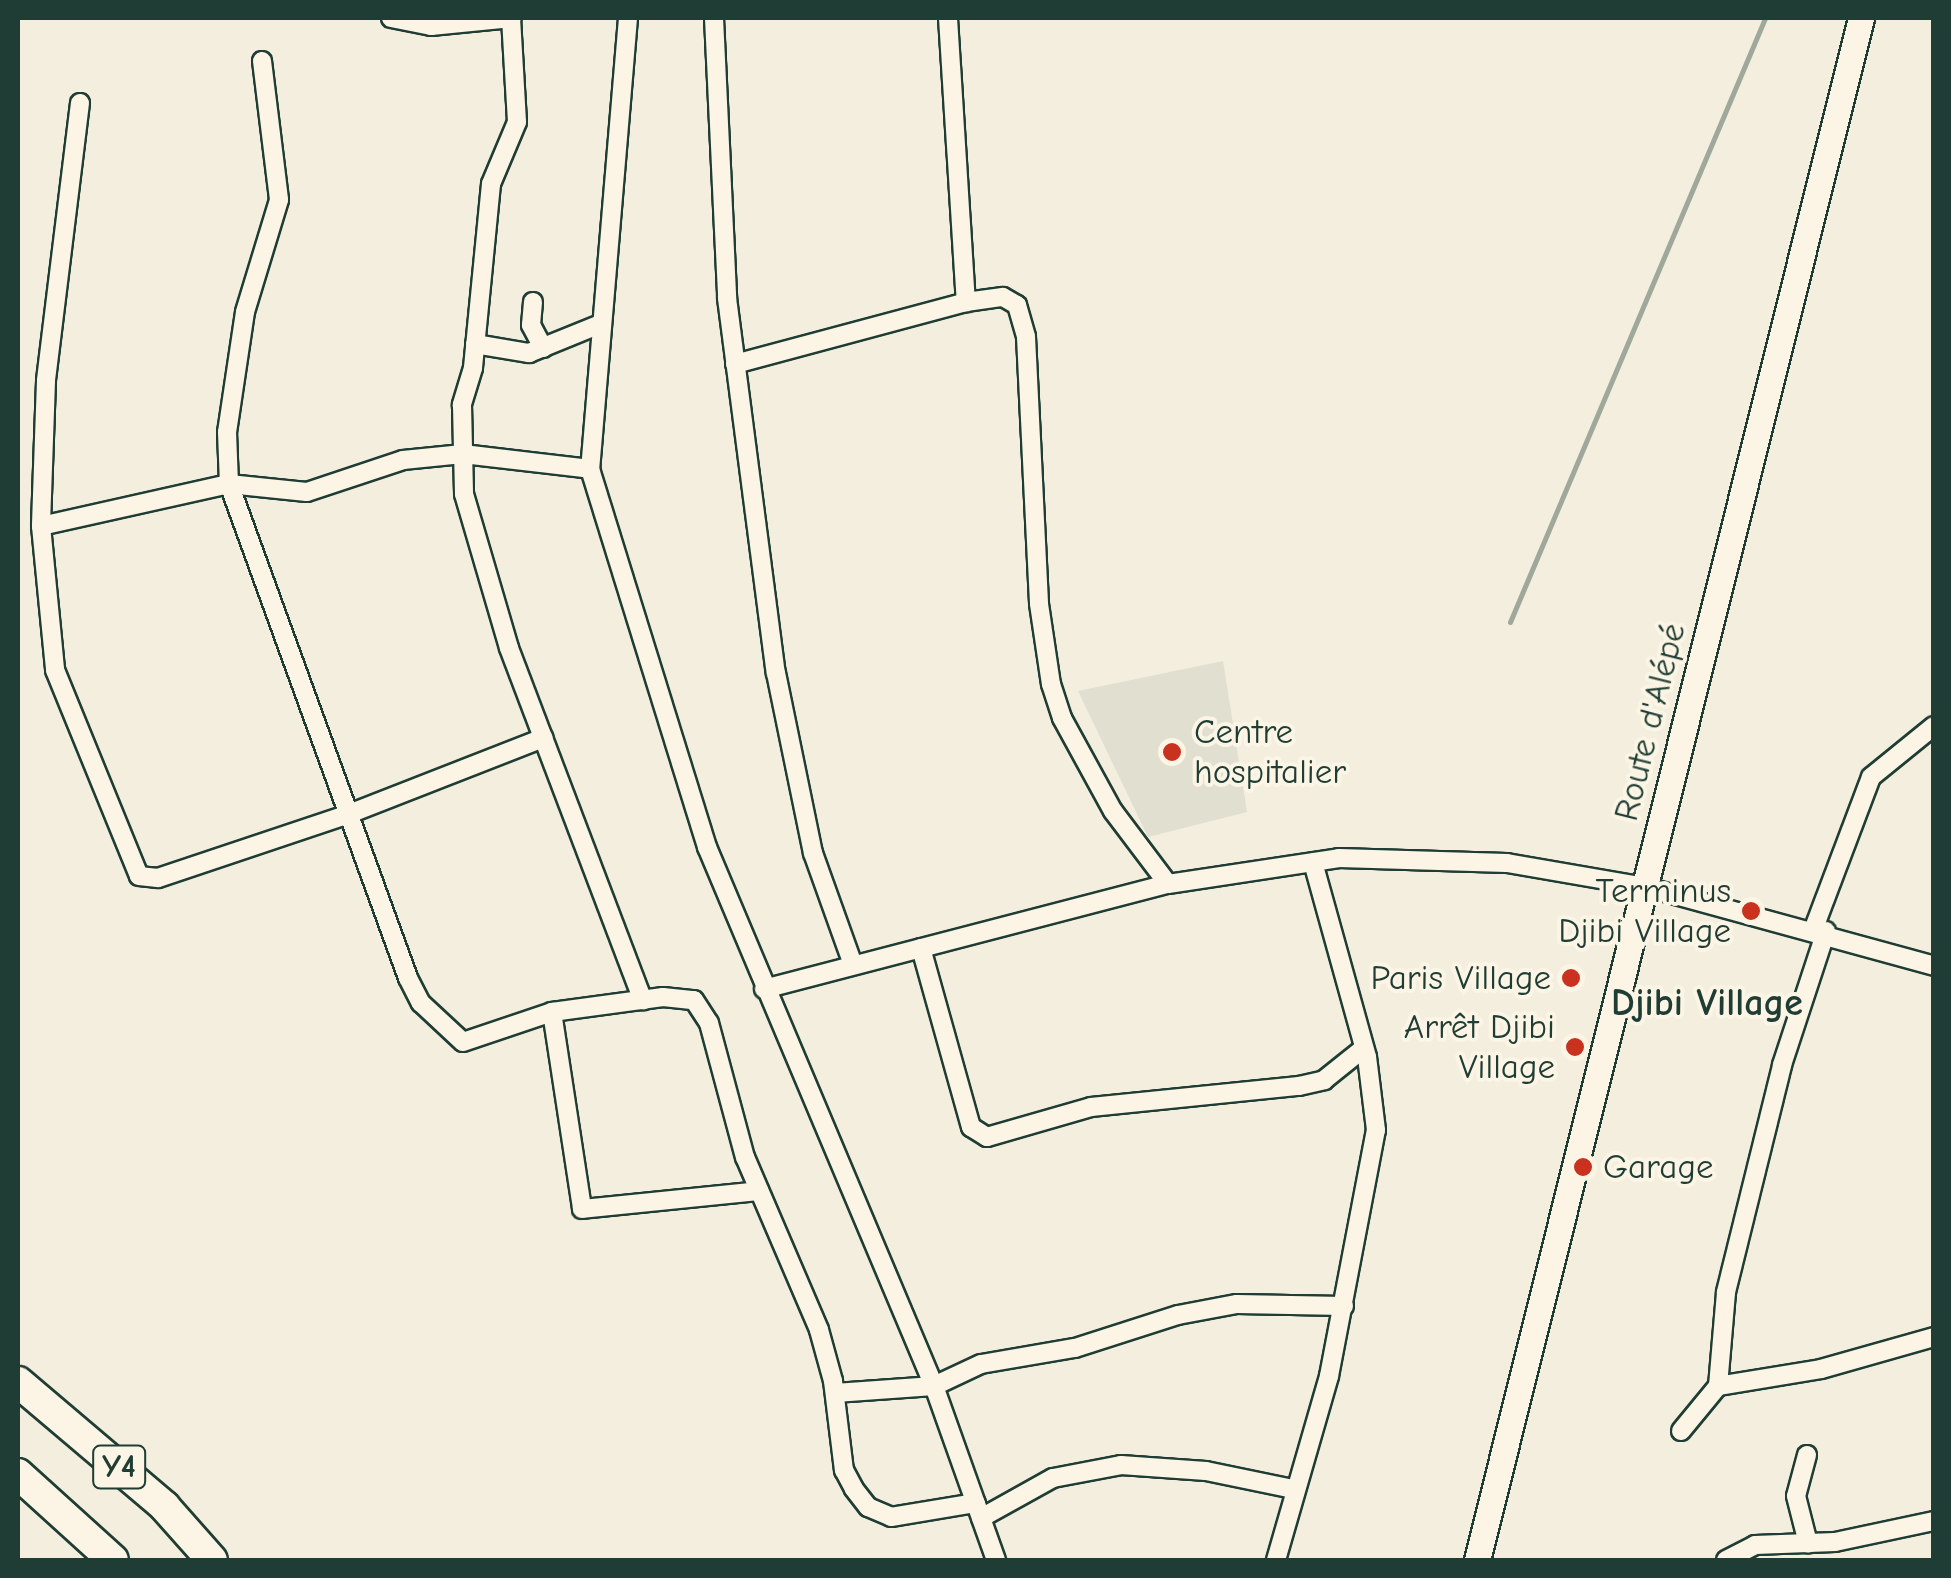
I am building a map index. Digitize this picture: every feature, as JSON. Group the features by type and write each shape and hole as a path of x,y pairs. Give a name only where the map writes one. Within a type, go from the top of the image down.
{"highway":[{"name":"Y4","path":"18,1382 164,1506 212,1560"},
{"name":"Y4","path":"18,1474 113,1560"}],"main road":[{"name":"Route d'Alépé","path":"1477,1560 1861,18"}],"street":[{"path":"392,18 431,26 512,18 517,122 491,184 475,344 462,405 464,494 484,576 643,1000"},
{"path":"628,18 598,325 590,469 680,775 764,989 934,1386 996,1560"},
{"path":"714,18 735,364 776,672 813,854 852,965"},
{"path":"948,18 966,302"},
{"path":"262,62 279,200 244,312 227,432 229,484 408,978 454,1038 471,1042 552,1012 688,997 701,1009 759,1191 818,1330 834,1393 844,1470 868,1507 891,1516 978,1510 1052,1478 1121,1465 1206,1471 1292,1489"},
{"path":"80,103 46,381 41,526 55,670 139,876 151,880 346,815 544,738"},
{"path":"735,364 966,302 1012,299 1023,321 1039,604 1052,684 1062,718 1113,811 1168,884"},
{"path":"532,302 530,325 543,348"},
{"path":"475,344 530,352 598,325"},
{"path":"41,526 229,484 308,492 403,460 463,454 590,469"},
{"path":"1681,1431 1718,1386 1726,1292 1782,1064 1820,930 1871,777 1934,726"},
{"path":"764,989 1168,884 1313,862 1423,856 1490,862 1646,887 1820,930 1934,966"},
{"path":"1276,1560 1344,1306 1376,1130 1364,1048 1313,862"},
{"path":"920,948 971,1127 987,1138 1091,1107 1299,1086 1324,1080 1364,1048"},
{"path":"552,1012 582,1209 759,1191"},
{"path":"834,1393 934,1386 981,1364 1076,1348 1178,1315 1237,1304 1344,1306"},
{"path":"1718,1386 1822,1369 1934,1338"},
{"path":"1807,1455 1796,1496 1808,1543"},
{"path":"1726,1560 1755,1545 1808,1543 1934,1521"}],"shaded area":[{"name":"Centre hospitalier","path":"1223,661 1247,812 1148,837 1078,691"}],"waterway":[{"path":"1510,622 1765,18"}],"place":[{"name":"Centre hospitalier","path":"1172,752"},
{"name":"Terminus Djibi Village","path":"1751,911"},
{"name":"Paris Village","path":"1571,978"},
{"name":"Arrêt Djibi Village","path":"1575,1047"},
{"name":"Garage","path":"1583,1167"}],"district":[{"name":"Djibi Village","path":"1707,1004"}]}
